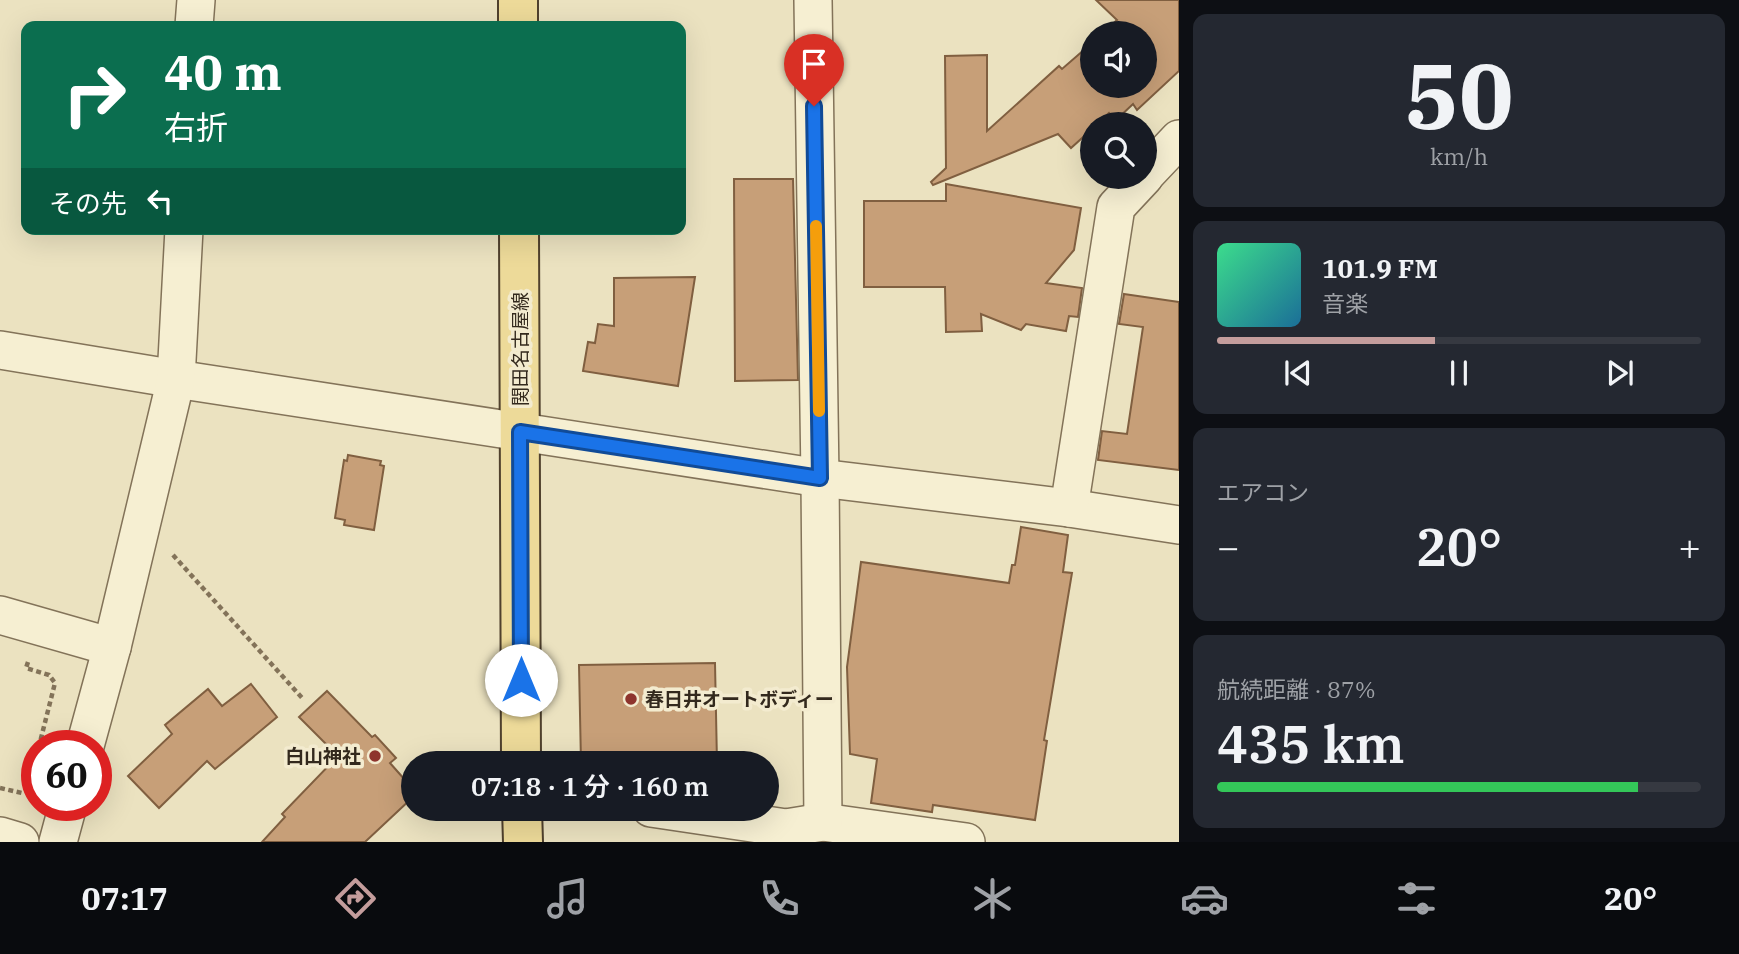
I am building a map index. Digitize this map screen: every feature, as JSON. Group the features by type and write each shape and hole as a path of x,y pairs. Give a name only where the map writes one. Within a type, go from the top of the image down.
{"main road":[{"path":"518,0 518,21"},
{"name":"関田名古屋線","path":"519,235 521,751"},
{"path":"522,821 523,842"}],"street":[{"path":"194,21 195,0"},
{"path":"813,0 823,822"},
{"path":"1157,163 1179,139"},
{"path":"1069,508 1116,207 1133,189"},
{"path":"89,730 176,379 184,235"},
{"path":"0,350 820,478 1069,508 1179,525"},
{"path":"0,615 112,647"},
{"path":"58,842 64,821"},
{"path":"739,821 786,828 823,822 965,842"},
{"path":"0,836 20,842"}],"path":[{"path":"142,520 304,700"},
{"path":"38,626 26,668 48,675 55,683 43,730"},
{"path":"0,788 21,793"}],"building":[{"path":"1096,0 1179,0 1179,71 1157,91 1157,21 1117,20"},
{"path":"1080,53 1080,98 1150,98 1137,110 1133,104 1124,112 1080,112 1080,140 1071,148 1058,134 933,185 931,182 946,168 945,56 987,55 987,131 1059,66 1062,69"},
{"path":"734,179 793,179 798,380 735,381"},
{"path":"946,184 1081,208 1074,250 1046,283 1082,288 1078,317 1069,316 1066,331 1026,324 1021,330 981,314 982,331 946,332 945,287 864,287 864,201 946,201"},
{"path":"695,277 678,386 583,371 588,342 595,343 598,324 614,326 614,278"},
{"path":"1124,294 1179,302 1179,470 1098,460 1102,431 1127,434 1143,327 1119,324"},
{"path":"348,455 381,461 380,465 384,466 374,530 344,525 345,520 335,518 344,460 347,461"},
{"path":"1021,527 1068,535 1063,572 1072,573 1044,740 1047,741 1035,820 933,805 932,812 871,803 877,759 850,754 847,667 861,562 1009,583"},
{"path":"715,663 717,751 581,751 579,665"},
{"path":"251,684 277,717 215,769 207,761 159,808 128,776 172,734 165,725 208,689 222,706"},
{"path":"327,691 396,758 390,763 401,775 401,808 365,842 262,842 285,817 282,814 338,756 299,717"}],"slow traffic":[{"path":"816,226 819,411"}],"place":[{"name":"春日井オートボディー","path":"631,699"},
{"name":"白山神社","path":"375,756"}],"route":[{"path":"521,680 520,432 820,478 814,106"}]}
